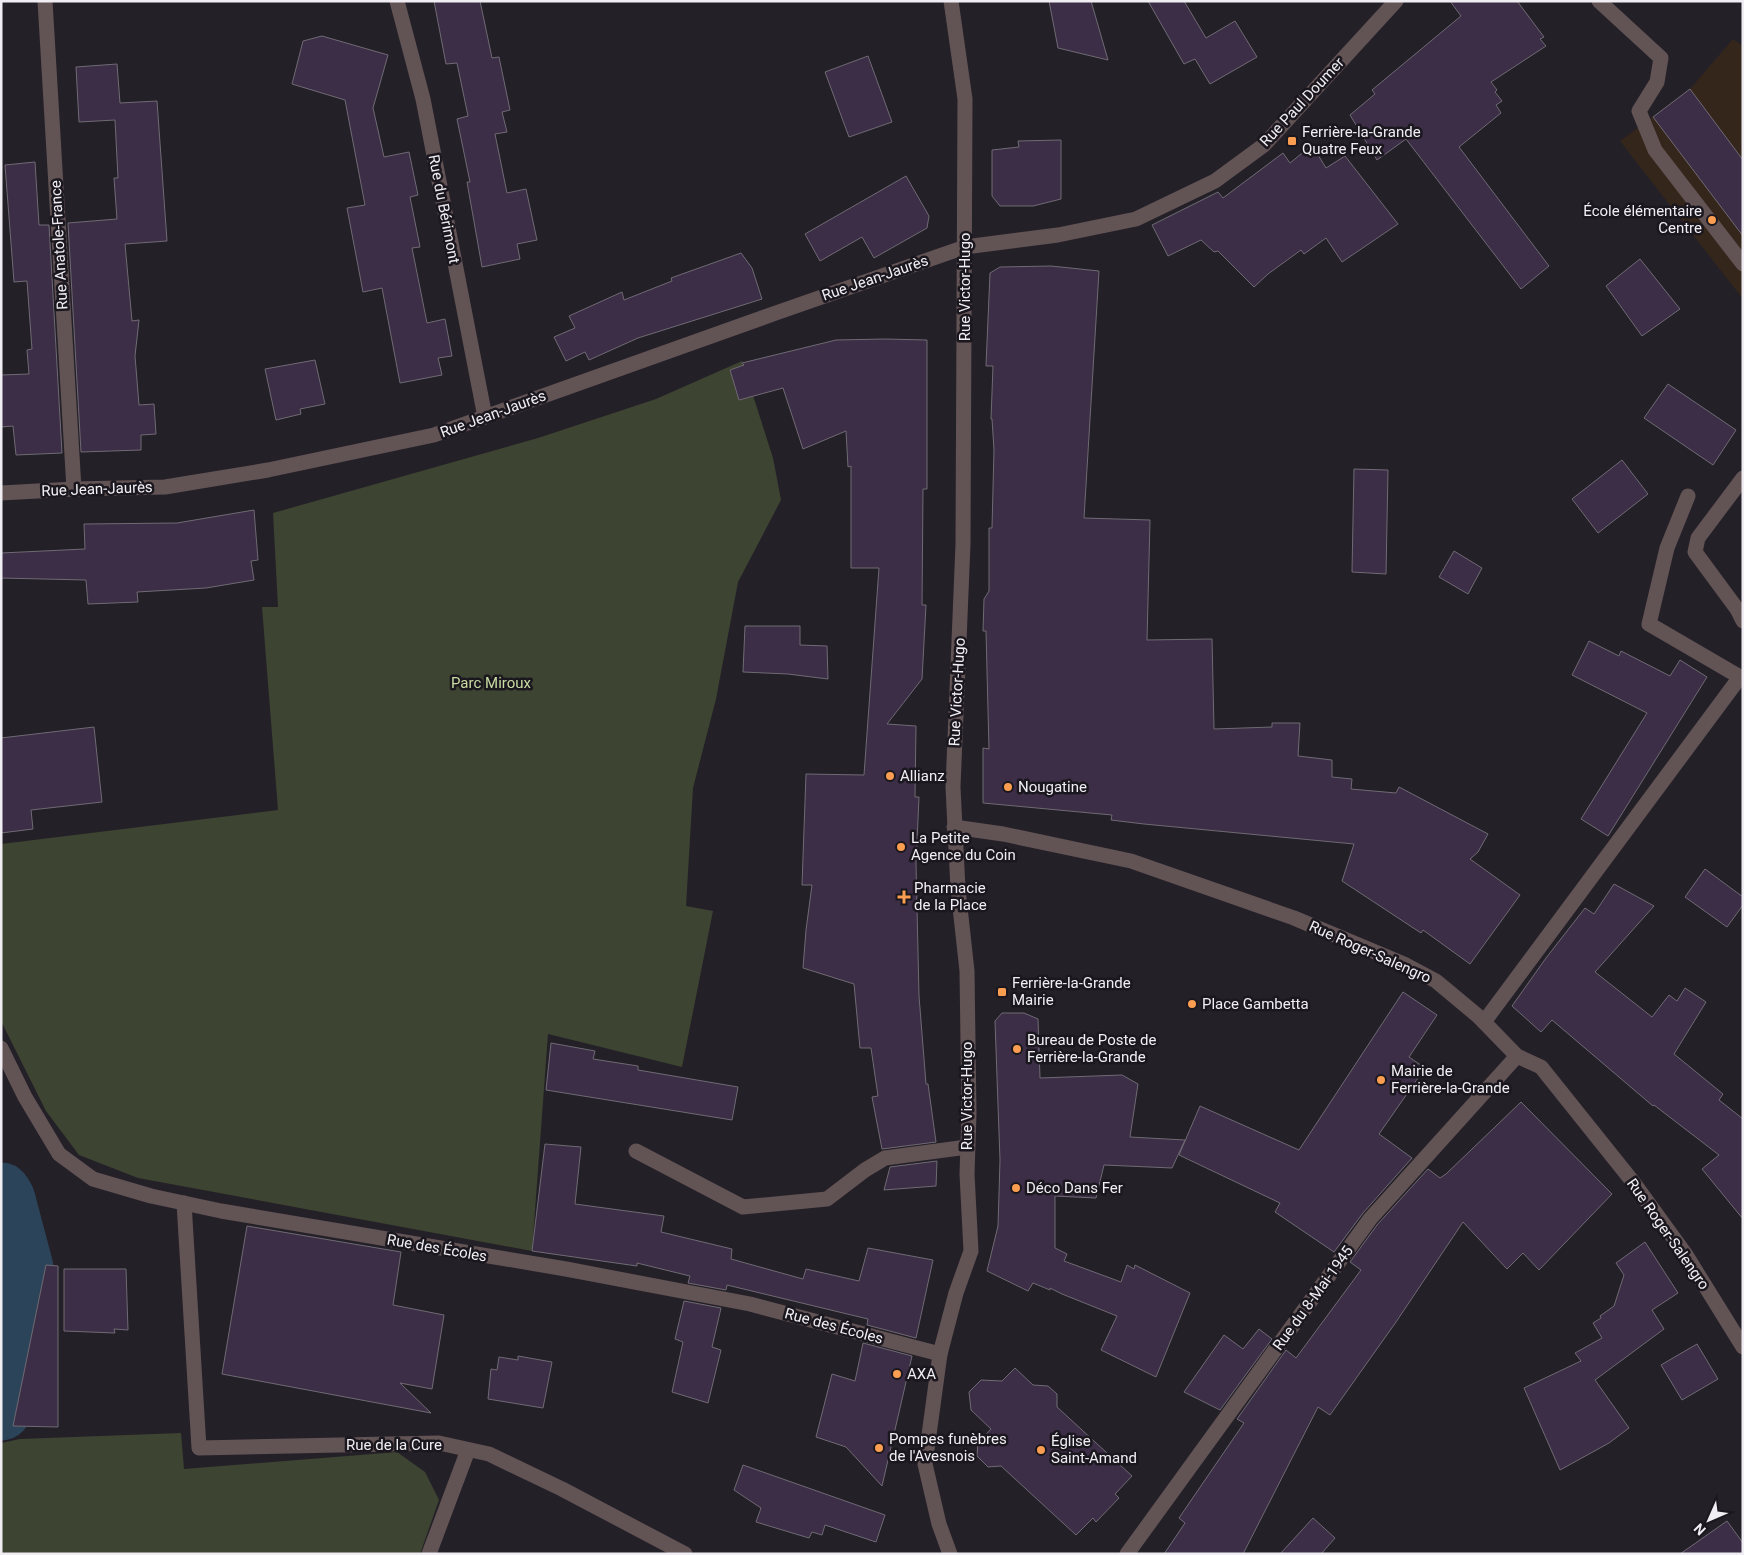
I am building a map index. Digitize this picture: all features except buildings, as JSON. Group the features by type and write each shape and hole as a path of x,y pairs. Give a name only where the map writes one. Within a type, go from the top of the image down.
{"street":[{"name":"Rue Anatole-France","path":"44,1 74,489"},
{"name":"Rue du Bérimont","path":"397,1 422,99 485,418"},
{"name":"Rue Victor-Hugo","path":"950,1554 939,1524 925,1464 940,1354 956,1293 971,1252 967,1174 969,1114 967,989 958,889 953,787 963,544 965,99 951,1"},
{"name":"Rue Paul Doumer","path":"965,247 1058,235 1136,219 1215,181 1264,145 1396,1"},
{"path":"1599,1 1662,58 1656,82 1639,111 1655,150 1743,264"},
{"name":"Rue Jean-Jaurès","path":"1,493 165,487 249,473 434,436 965,247"},
{"path":"1743,478 1698,538 1695,552 1737,609 1743,621"},
{"path":"1484,1022 1741,674 1649,624 1667,548 1688,496"},
{"name":"Rue Roger-Salengro","path":"954,827 1003,834 1131,861 1294,918 1406,965 1436,981 1484,1022 1517,1056 1541,1067 1633,1182 1686,1255 1743,1348"},
{"name":"Rue des Écoles","path":"1,1048 25,1097 59,1154 93,1179 184,1204 566,1269 750,1304 940,1354"},
{"name":"Rue du 8-Mai-1945","path":"1127,1554 1370,1219 1517,1056"},
{"path":"636,1151 743,1207 827,1199 865,1170 885,1158 967,1147"},
{"name":"Rue de la Cure","path":"184,1204 199,1448 439,1443 489,1454 554,1485 685,1554"},
{"path":"429,1554 468,1450"}],"shaded area":[{"name":"École élémentaire Centre","path":"1733,39 1743,46 1743,299 1620,141 1690,89"}],"green space":[{"name":"Parc Miroux","path":"742,361 773,458 781,500 738,582 716,699 693,788 686,906 713,911 682,1067 548,1034 532,1251 138,1178 79,1155 46,1111 1,1021 1,844 278,810 262,607 278,607 273,513 538,438 656,399"},
{"path":"181,1433 184,1469 397,1452 425,1472 439,1500 420,1554 1,1554 1,1443 20,1439"}],"waterway":[{"path":"1,1193 5,1200 23,1268 17,1321 1,1410"}],"place":[{"name":"Ferrière-la-Grande Quatre Feux","path":"1292,141"},
{"name":"École élémentaire Centre","path":"1712,220"},
{"name":"Allianz","path":"890,776"},
{"name":"Nougatine","path":"1008,787"},
{"name":"La Petite Agence du Coin","path":"901,847"},
{"name":"Pharmacie de la Place","path":"904,897"},
{"name":"Ferrière-la-Grande Mairie","path":"1002,992"},
{"name":"Place Gambetta","path":"1192,1004"},
{"name":"Bureau de Poste de Ferrière-la-Grande","path":"1017,1049"},
{"name":"Mairie de Ferrière-la-Grande","path":"1381,1080"},
{"name":"Déco Dans Fer","path":"1016,1188"},
{"name":"AXA","path":"897,1374"},
{"name":"Pompes funèbres de l'Avesnois","path":"879,1448"},
{"name":"Église Saint-Amand","path":"1041,1450"}]}
